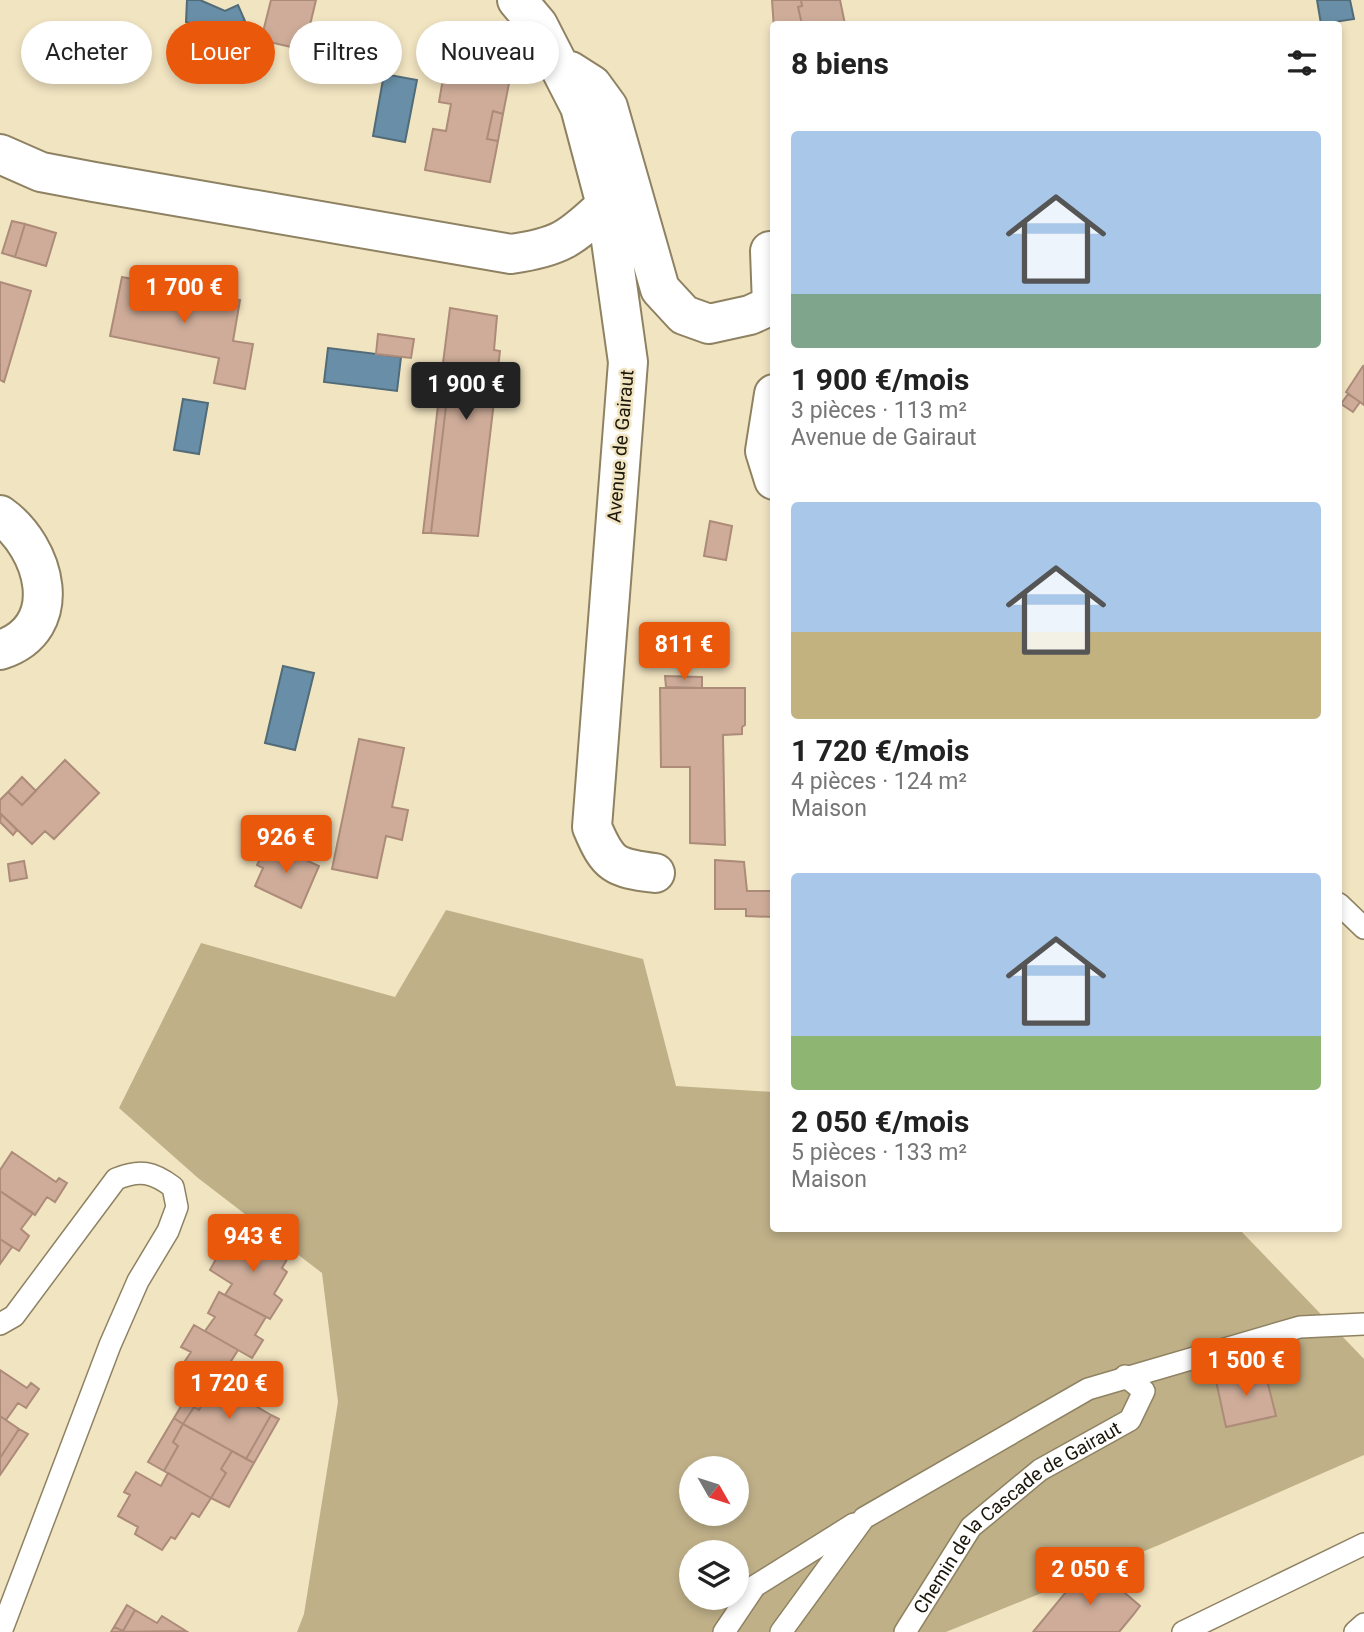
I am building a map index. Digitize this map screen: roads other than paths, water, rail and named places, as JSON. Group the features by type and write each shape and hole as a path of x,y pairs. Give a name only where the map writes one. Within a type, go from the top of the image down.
{"street":[{"name":"Avenue de Gairaut","path":"517,0 535,21"},
{"path":"559,63 592,85 608,107 660,289 684,315 709,324 770,308"},
{"name":"Avenue de Gairaut","path":"559,66 580,107 606,205 628,362 592,827 604,856 621,869 654,873"},
{"path":"0,154 41,172 511,254 550,248 580,229 606,205"},
{"path":"770,419 765,451 770,467"},
{"path":"0,515 15,525 41,571 43,607 39,622 24,638 0,649"}],"lane":[{"path":"1342,907 1364,928"},
{"path":"0,1324 14,1316 117,1179 135,1172 156,1174 173,1186 177,1207 168,1231 138,1281 110,1345 1,1632"},
{"path":"724,1632 755,1586 864,1518 1088,1389 1125,1376 1300,1328 1364,1324"},
{"name":"Chemin de la Cascade de Gairaut","path":"905,1632 971,1527 1040,1470 1130,1420 1144,1391 1125,1376"},
{"path":"781,1632 864,1518"},
{"path":"1183,1632 1364,1544"},
{"path":"1355,1632 1364,1624"}],"water":[{"path":"187,0 200,0 225,11 238,5 245,21 186,21"},
{"path":"1317,0 1350,0 1354,19 1320,21"},
{"path":"402,77 416,80 405,142 373,136 382,84 402,84"},
{"path":"328,348 401,357 397,391 324,382"},
{"path":"183,399 208,403 199,454 174,450"},
{"path":"283,666 314,673 295,750 265,743"}]}
